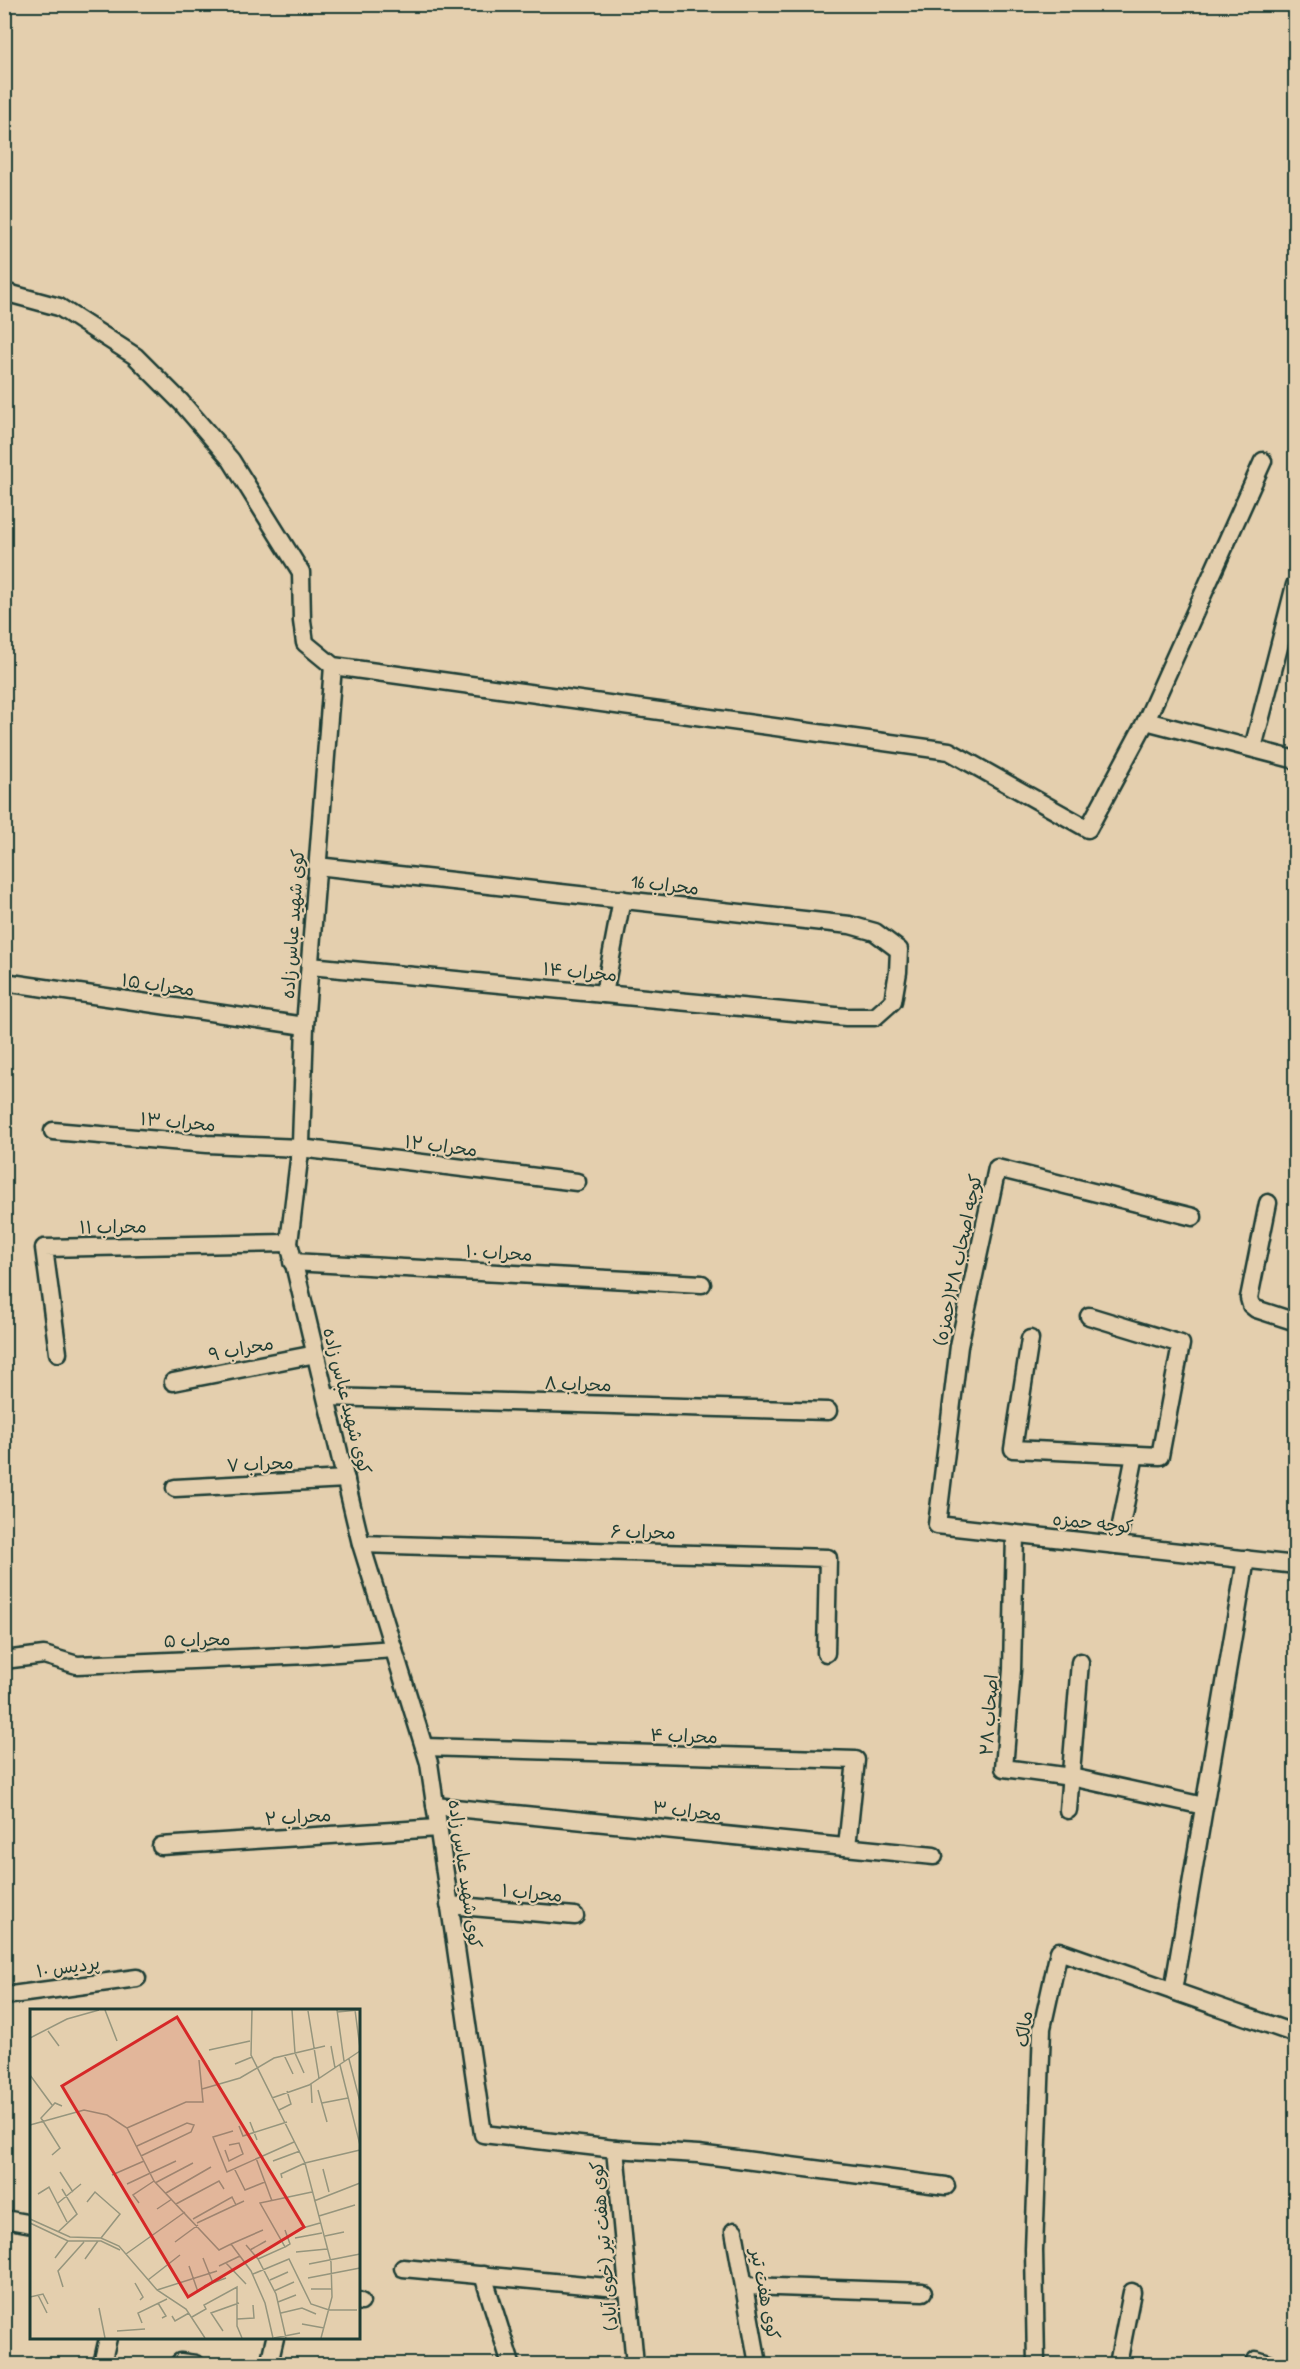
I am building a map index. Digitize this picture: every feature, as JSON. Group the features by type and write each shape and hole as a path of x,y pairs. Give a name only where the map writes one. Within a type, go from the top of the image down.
{"street":[{"path":"4,291 59,307 135,356 181,402 231,460 302,572 302,621 305,643 333,666 949,751 1088,829 1146,721 1263,461"},
{"path":"1253,748 1295,585"},
{"name":"کوی شهید عباس زاده","path":"333,666 305,1026 300,1148 289,1243 361,1544 429,1763 483,2134"},
{"path":"1146,721 1296,760"},
{"name":"محراب 16","path":"317,866 850,925 875,932 899,950 893,1001 875,1017 846,1017"},
{"path":"604,994 622,899"},
{"name":"محراب ۱۴","path":"310,966 846,1017"},
{"name":"محراب ۱۵","path":"4,982 305,1026"},
{"name":"محراب ۱۳","path":"52,1131 207,1144 300,1148"},
{"name":"محراب ۱۲","path":"300,1148 577,1182"},
{"name":"کوچه اصحاب ۲۸(حمزه)","path":"937,1525 959,1346 997,1168 1193,1217"},
{"path":"1268,1203 1249,1298 1256,1310 1296,1322"},
{"name":"محراب ۱۱","path":"58,1353 44,1248 289,1243"},
{"name":"محراب ۱۰","path":"292,1262 702,1284"},
{"path":"1030,1339 1013,1449 1160,1456 1181,1344 1089,1316"},
{"name":"محراب ۹","path":"173,1382 316,1353"},
{"name":"محراب ۸","path":"327,1397 828,1411"},
{"path":"1118,1545 1134,1455"},
{"name":"محراب ۷","path":"175,1488 346,1479"},
{"name":"کوچه حمزه","path":"937,1525 1296,1565"},
{"name":"اصحاب ۲۸","path":"1015,1534 1012,1670 1004,1768 1071,1777 1204,1806"},
{"name":"محراب ۶","path":"361,1544 828,1558 826,1653"},
{"path":"1173,1991 1246,1560"},
{"name":"محراب ۵","path":"4,1660 44,1654 76,1665 394,1649"},
{"path":"1068,1810 1080,1662"},
{"name":"محراب ۴","path":"424,1747 856,1760 847,1847"},
{"name":"محراب ۳","path":"435,1806 934,1856"},
{"name":"محراب ۲","path":"161,1846 438,1828"},
{"name":"محراب ۱","path":"449,1905 574,1916"},
{"name":"مالک","path":"1036,2364 1034,2250 1042,2028 1059,1951 1296,2034"},
{"name":"پردیس ۱۰","path":"4,1996 137,1978"},
{"name":"کوی هفت تیر (خوی آباد)","path":"483,2134 615,2149 635,2364"},
{"path":"615,2149 698,2154 946,2186"},
{"path":"4,2219 30,2224"},
{"name":"کوی هفت تیر","path":"734,2231 758,2364"},
{"path":"403,2268 628,2289"},
{"path":"483,2275 511,2364"},
{"path":"744,2286 923,2292"},
{"path":"1118,2364 1132,2292"},
{"path":"102,2364 108,2339"},
{"path":"269,2364 275,2339"}]}
